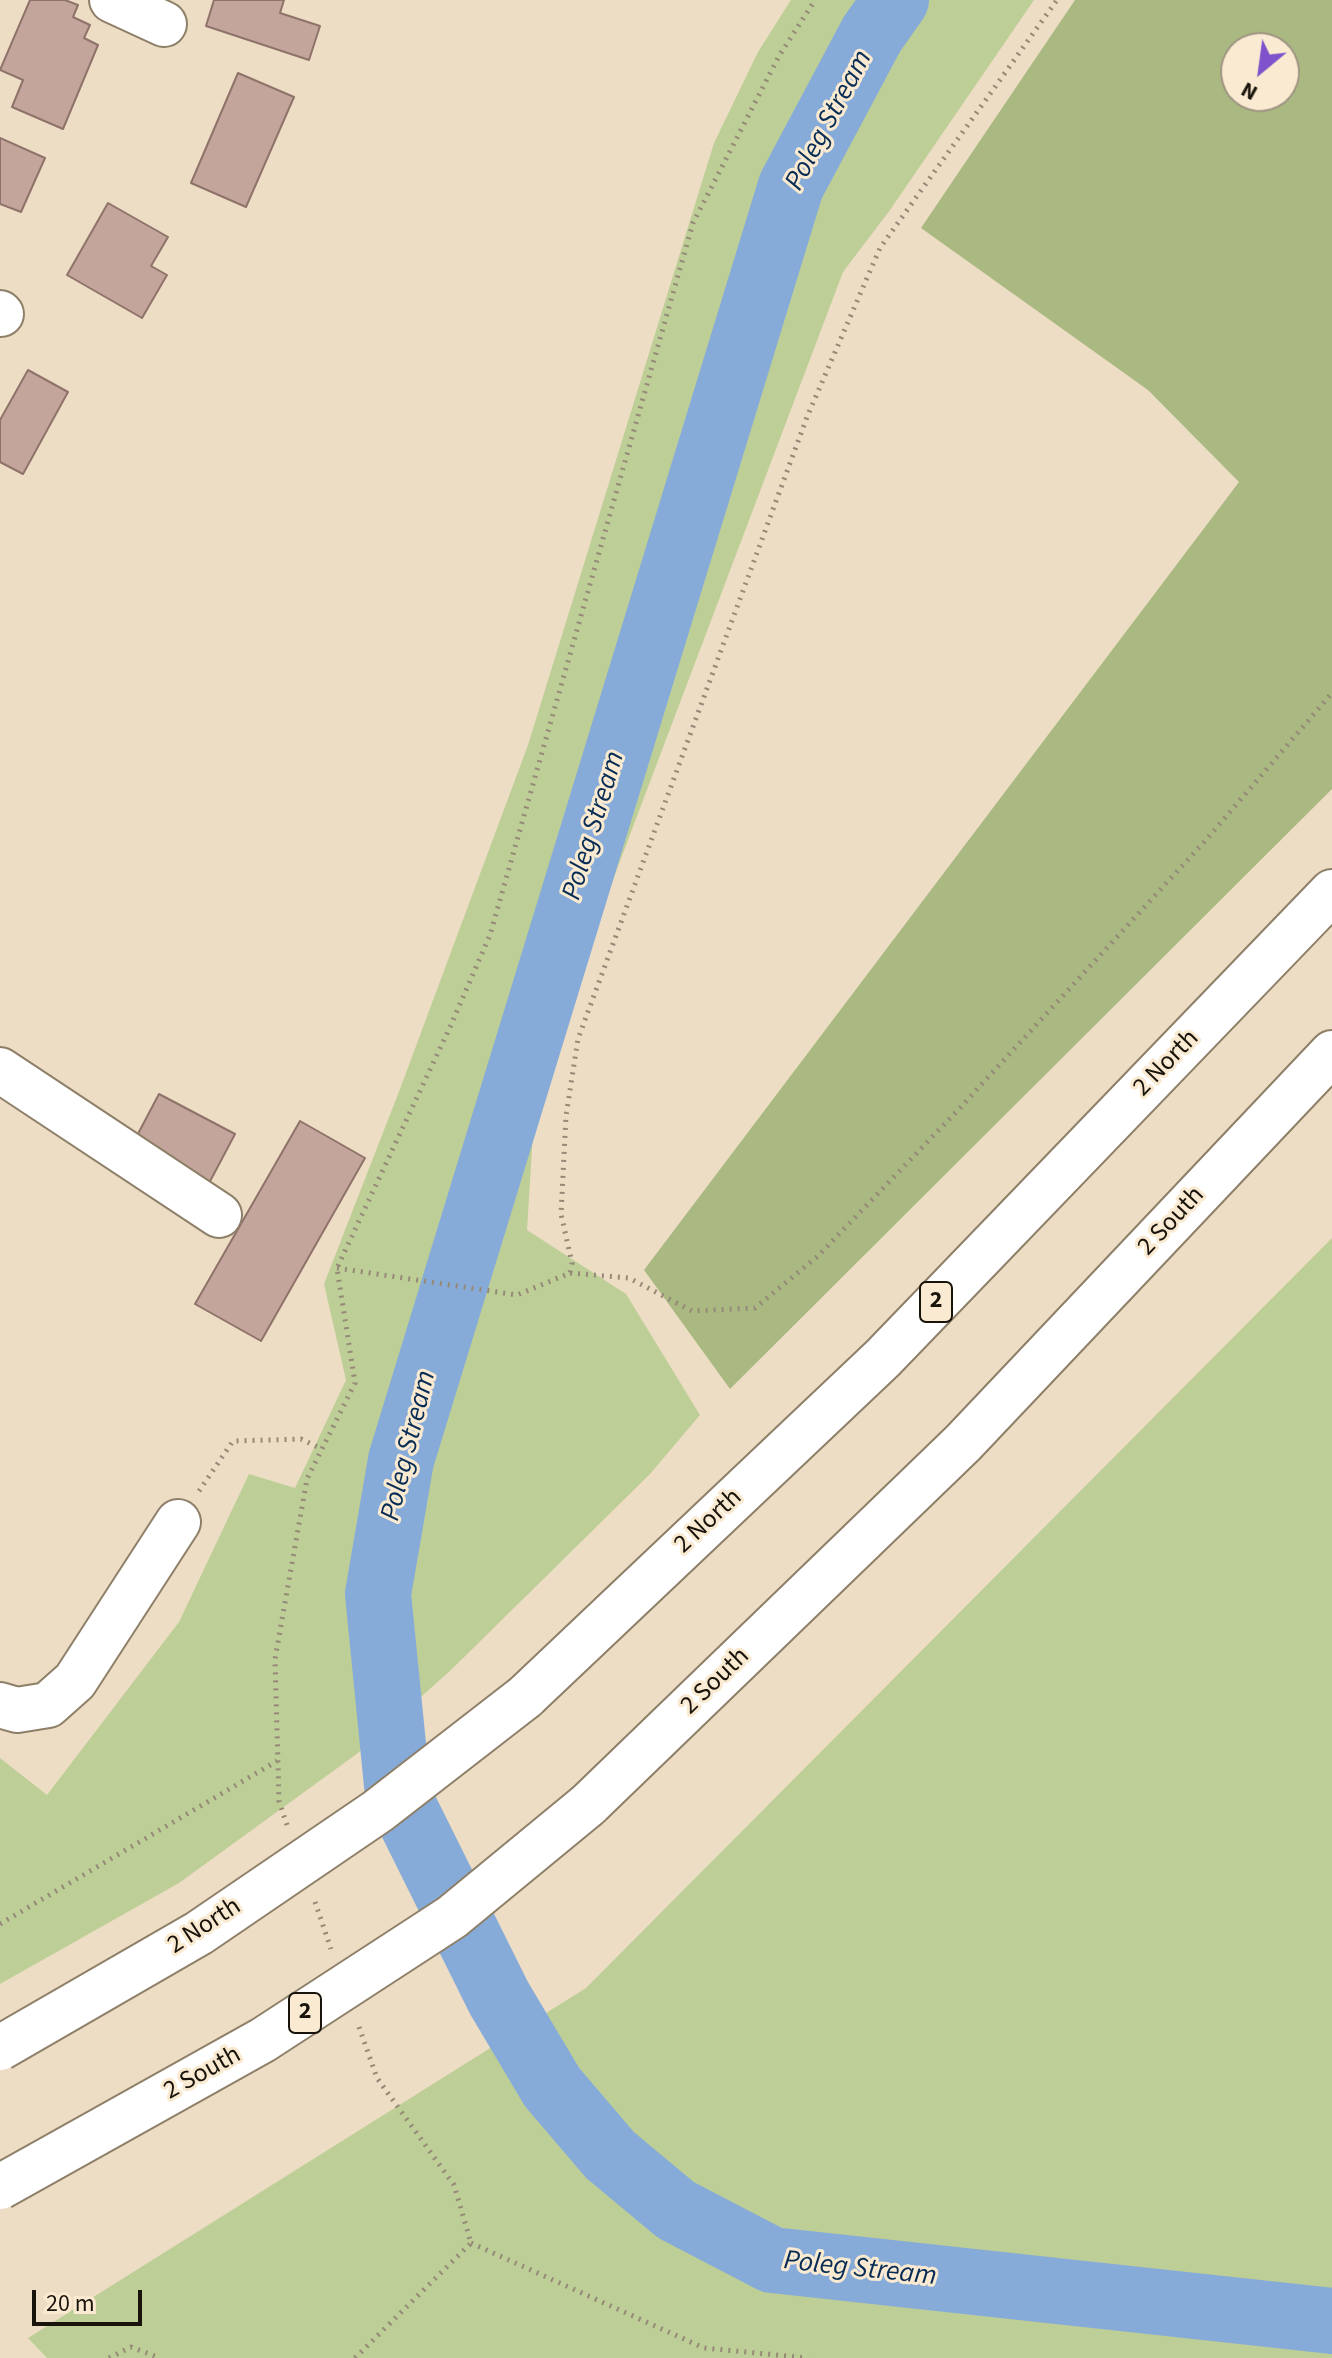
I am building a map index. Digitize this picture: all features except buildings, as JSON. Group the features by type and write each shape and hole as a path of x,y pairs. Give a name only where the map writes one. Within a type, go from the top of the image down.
{"main road":[{"path":"112,0 164,24"},
{"name":"2 North","path":"0,2048 199,1933 378,1811 525,1697 883,1358 1332,892"},
{"name":"2 South","path":"0,2187 288,2024 452,1917 588,1805 963,1443 1332,1053"},
{"path":"0,1070 219,1215"},
{"path":"0,1705 17,1710 48,1705 75,1681 178,1522"}],"path":[{"path":"289,1830 279,1801 275,1659 307,1479 355,1383 337,1268 490,935 693,223 779,56 815,0"},
{"path":"570,1273 572,1263 561,1214 566,1116 578,1039 807,417 880,248 1057,0"},
{"path":"337,1268 517,1295 570,1273 629,1278 692,1311 755,1308 818,1256 959,1109 1205,841 1332,693"},
{"path":"178,1522 233,1441 301,1439 322,1449"},
{"path":"0,1924 277,1761"},
{"path":"310,1889 336,1961"},
{"path":"356,2020 377,2078 454,2185 471,2243 704,2348 808,2358"},
{"path":"355,2358 471,2243"},
{"path":"109,2358 131,2347 160,2358"}],"green space":[{"path":"791,0 1034,0 890,210 843,272 536,1083 527,1230 626,1294 700,1415 650,1474 451,1670 358,1753 179,1883 0,1984 0,1758 47,1795 179,1622 249,1474 295,1488 346,1380 324,1284 528,745 714,143 758,52"},
{"path":"1075,0 1332,0 1332,789 730,1389 644,1270 1239,482 1148,390 921,228"},
{"path":"1332,1238 1332,2358 47,2358 28,2338 586,1988"}],"waterway":[{"name":"Poleg Stream","path":"896,0 872,34 791,186 401,1460 378,1594 398,1795 499,1998 552,2087 610,2155 676,2210 772,2260 1332,2321"}]}
